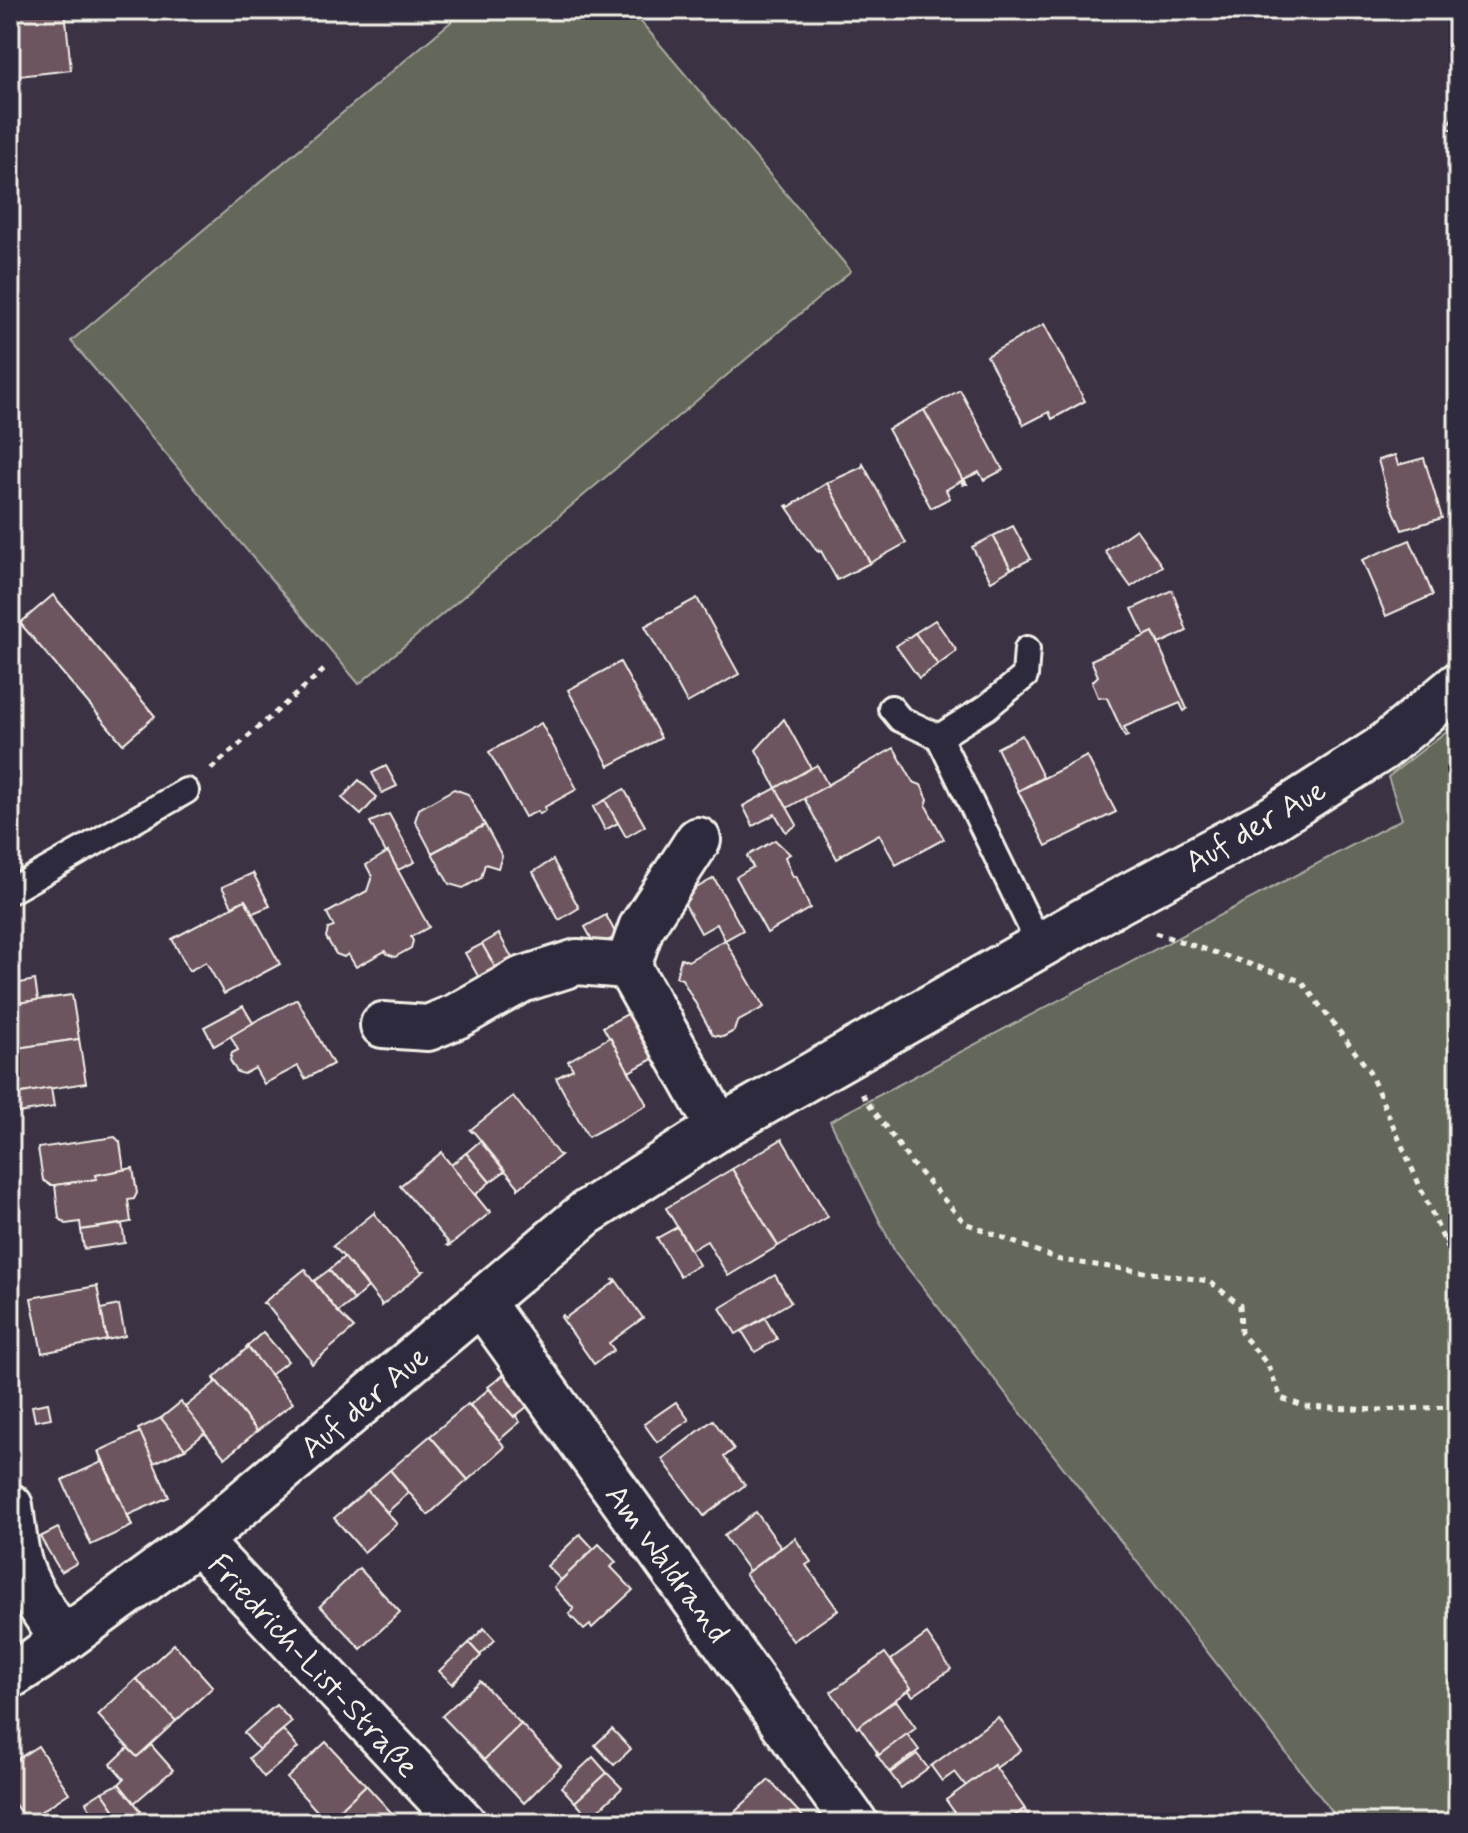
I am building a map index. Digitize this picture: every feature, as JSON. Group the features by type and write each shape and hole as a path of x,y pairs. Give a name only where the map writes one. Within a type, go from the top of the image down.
{"street":[{"name":"Auf der Aue","path":"10,1676 198,1541 586,1213 719,1128 1097,913 1272,819 1381,749 1458,685"},
{"path":"698,840 641,928 628,966 719,1128"},
{"path":"383,1025 428,1028 457,1016 521,980 577,962 628,966"},
{"name":"Am Waldrand","path":"481,1302 855,1823"},
{"path":"10,1506 21,1570 34,1597 63,1640"},
{"name":"Friedrich-List-Straße","path":"198,1541 463,1823"}],"lane":[{"path":"939,737 987,707 1025,676 1027,649"},
{"path":"891,708 900,719 939,737 1040,946"},
{"path":"10,891 186,791"}],"path":[{"path":"186,791 325,669"},
{"path":"1097,913 1301,981 1368,1069 1458,1272"},
{"path":"839,1061 912,1164 965,1223 1060,1260 1209,1281 1240,1305 1241,1333 1268,1365 1281,1398 1306,1407 1379,1410 1447,1407 1458,1403"},
{"path":"1444,1242 1458,1232"}],"green space":[{"path":"465,10 631,10 851,271 359,684 71,341"},
{"path":"1458,722 1458,1823 1341,1823 895,1252 830,1121 1402,819 1388,777"}],"building":[{"path":"10,10 65,10 71,70 10,77"},
{"path":"1458,102 1458,132 1448,128"},
{"path":"1044,324 1085,401 1052,419 1049,412 1024,425 987,356"},
{"path":"960,390 1003,470 984,480 979,472 964,479 967,484 965,484 924,410"},
{"path":"924,410 965,484 961,481 946,490 950,498 931,508 888,429"},
{"path":"1395,455 1398,465 1424,458 1442,518 1402,530 1378,460"},
{"path":"863,464 906,543 870,563 827,483"},
{"path":"827,483 870,563 837,580 821,551 817,551 786,506"},
{"path":"1013,526 1031,559 1011,569 993,536"},
{"path":"1136,529 1162,566 1131,587 1105,551"},
{"path":"993,536 1011,569 991,581 972,547"},
{"path":"1410,540 1433,595 1386,616 1362,560"},
{"path":"1172,590 1187,631 1159,644 1153,632 1145,636 1132,609"},
{"path":"53,595 155,716 123,744 20,623"},
{"path":"697,598 739,674 687,703 645,626"},
{"path":"935,620 957,651 938,665 915,633"},
{"path":"1153,632 1187,709 1184,711 1180,703 1124,727 1128,736 1125,737 1107,698 1098,697 1092,682 1098,676 1091,660"},
{"path":"915,633 938,665 919,678 896,646"},
{"path":"620,662 661,738 609,766 568,690"},
{"path":"784,719 811,768 776,788 756,750"},
{"path":"541,723 577,789 545,807 546,810 540,814 538,811 525,817 489,752"},
{"path":"1022,735 1043,777 1018,791 997,748"},
{"path":"894,748 913,782 921,785 928,799 926,806 944,839 896,865 879,834 837,859 804,798"},
{"path":"1087,756 1116,812 1046,846 1018,791"},
{"path":"817,765 828,785 787,808 776,788"},
{"path":"386,766 397,786 382,793 372,773"},
{"path":"359,780 377,797 361,815 342,798"},
{"path":"776,788 797,825 786,832 775,814 753,826 743,806"},
{"path":"454,789 468,794 485,825 432,853 415,821 419,809"},
{"path":"624,789 645,826 626,837 605,800"},
{"path":"605,800 618,823 605,830 593,807"},
{"path":"389,814 415,862 398,870 370,822"},
{"path":"485,825 502,856 498,868 485,864 481,878 463,888 449,884 432,853"},
{"path":"775,840 790,854 785,857 810,908 767,933 736,877 753,867 747,856"},
{"path":"388,852 429,927 411,937 411,948 395,957 385,951 356,967 348,954 344,957 336,954 326,937 328,929 334,927 327,913 367,891 372,876 366,865"},
{"path":"553,860 579,908 559,920 533,872"},
{"path":"253,873 270,906 253,913 245,900 232,906 222,887"},
{"path":"714,878 743,930 725,940 717,924 701,933 681,897"},
{"path":"245,900 280,964 224,994 206,962 189,971 172,939"},
{"path":"606,915 617,936 596,947 585,927"},
{"path":"499,934 517,967 500,976 482,944"},
{"path":"725,940 764,1007 737,1022 734,1031 723,1037 713,1035 682,979 676,977 681,958 688,961"},
{"path":"482,944 500,976 483,985 465,953"},
{"path":"35,980 38,1000 10,1004 10,985"},
{"path":"72,995 79,1039 10,1049 10,1004"},
{"path":"297,999 333,1064 305,1079 298,1066 264,1084 255,1068 244,1074 237,1072 230,1060 232,1053 238,1050 230,1035"},
{"path":"243,1006 253,1023 214,1046 204,1027"},
{"path":"633,1011 658,1056 629,1072 603,1027"},
{"path":"610,1037 647,1105 588,1137 556,1078 573,1069 568,1061"},
{"path":"79,1039 86,1083 16,1094 10,1049"},
{"path":"51,1088 54,1107 18,1113 16,1094"},
{"path":"513,1096 561,1155 518,1189 470,1130"},
{"path":"115,1137 120,1142 124,1170 96,1175 97,1179 55,1185 43,1180 38,1148"},
{"path":"782,1139 828,1217 778,1246 732,1169"},
{"path":"480,1141 505,1171 490,1182 466,1153"},
{"path":"442,1152 491,1212 449,1246 400,1186"},
{"path":"466,1153 490,1182 475,1195 451,1165"},
{"path":"133,1168 137,1193 134,1199 128,1200 131,1222 81,1230 80,1222 66,1224 59,1218 55,1185 97,1179 96,1175"},
{"path":"732,1169 778,1246 728,1276 707,1241 691,1250 666,1208"},
{"path":"375,1212 424,1271 381,1306 333,1246"},
{"path":"122,1224 125,1243 84,1249 81,1230"},
{"path":"677,1227 699,1265 680,1276 657,1238"},
{"path":"344,1257 368,1287 354,1300 329,1270"},
{"path":"305,1269 354,1328 312,1364 263,1303"},
{"path":"329,1270 354,1300 338,1312 314,1281"},
{"path":"775,1275 791,1302 736,1334 720,1308"},
{"path":"615,1279 643,1318 609,1343 614,1350 594,1364 561,1317 563,1315 565,1318"},
{"path":"97,1286 107,1340 42,1353 31,1298"},
{"path":"119,1305 125,1336 107,1340 101,1309"},
{"path":"765,1318 777,1339 755,1352 742,1331"},
{"path":"263,1332 288,1361 270,1375 246,1347"},
{"path":"248,1347 293,1403 257,1431 214,1378"},
{"path":"505,1374 528,1406 514,1417 488,1387"},
{"path":"214,1378 257,1431 225,1458 184,1408 216,1382"},
{"path":"489,1389 520,1422 499,1440 470,1405"},
{"path":"181,1402 205,1433 185,1449 161,1418"},
{"path":"676,1402 689,1420 657,1442 644,1424"},
{"path":"48,1403 51,1418 35,1421 32,1406"},
{"path":"468,1404 505,1447 468,1480 430,1436"},
{"path":"161,1418 185,1449 154,1463 138,1429"},
{"path":"713,1420 734,1449 724,1457 745,1485 704,1516 662,1459"},
{"path":"140,1432 169,1497 128,1515 132,1526 99,1451"},
{"path":"430,1436 468,1480 428,1515 390,1470"},
{"path":"98,1451 132,1526 91,1545 62,1480 102,1462"},
{"path":"390,1470 409,1493 387,1512 367,1490"},
{"path":"367,1490 397,1524 364,1552 334,1518"},
{"path":"756,1512 781,1547 749,1571 724,1536"},
{"path":"58,1528 77,1563 61,1572 40,1537"},
{"path":"580,1534 594,1549 561,1580 547,1566"},
{"path":"795,1538 811,1562 806,1565 838,1610 793,1641 745,1574"},
{"path":"599,1544 616,1562 611,1567 633,1590 592,1628 590,1625 584,1630 569,1614 574,1609 554,1587"},
{"path":"359,1568 400,1612 361,1649 320,1606"},
{"path":"484,1628 495,1640 480,1655 469,1643"},
{"path":"927,1634 951,1669 913,1696 908,1690 911,1688 891,1660"},
{"path":"469,1643 481,1656 452,1684 439,1671"},
{"path":"174,1644 213,1687 176,1721 136,1679"},
{"path":"885,1653 911,1688 857,1728 831,1692"},
{"path":"136,1679 176,1721 137,1757 98,1715"},
{"path":"480,1681 521,1724 484,1760 442,1716"},
{"path":"896,1700 916,1728 879,1755 859,1726"},
{"path":"276,1705 292,1722 259,1750 244,1733"},
{"path":"998,1717 1021,1750 966,1786 955,1772 942,1781 931,1766"},
{"path":"521,1724 561,1766 524,1803 484,1760"},
{"path":"612,1729 631,1749 614,1765 595,1745"},
{"path":"283,1730 298,1748 264,1777 249,1758"},
{"path":"907,1734 919,1750 889,1772 876,1754 879,1755"},
{"path":"326,1742 366,1785 327,1822 287,1778"},
{"path":"151,1745 173,1770 134,1803 119,1784 124,1779 111,1764 128,1748 137,1757"},
{"path":"38,1746 69,1793 26,1821 10,1797 10,1764"},
{"path":"917,1754 928,1768 901,1788 890,1773"},
{"path":"593,1757 607,1773 575,1802 561,1787"},
{"path":"994,1765 1025,1809 1005,1823 962,1823 946,1800"},
{"path":"607,1773 622,1788 590,1818 575,1802"},
{"path":"769,1780 807,1821 805,1823 725,1821"},
{"path":"119,1784 141,1811 122,1821 102,1792"},
{"path":"366,1785 401,1823 327,1822"},
{"path":"102,1792 122,1821 119,1823 98,1823 86,1802"},
{"path":"1024,1809 1034,1823 1005,1823"}]}
